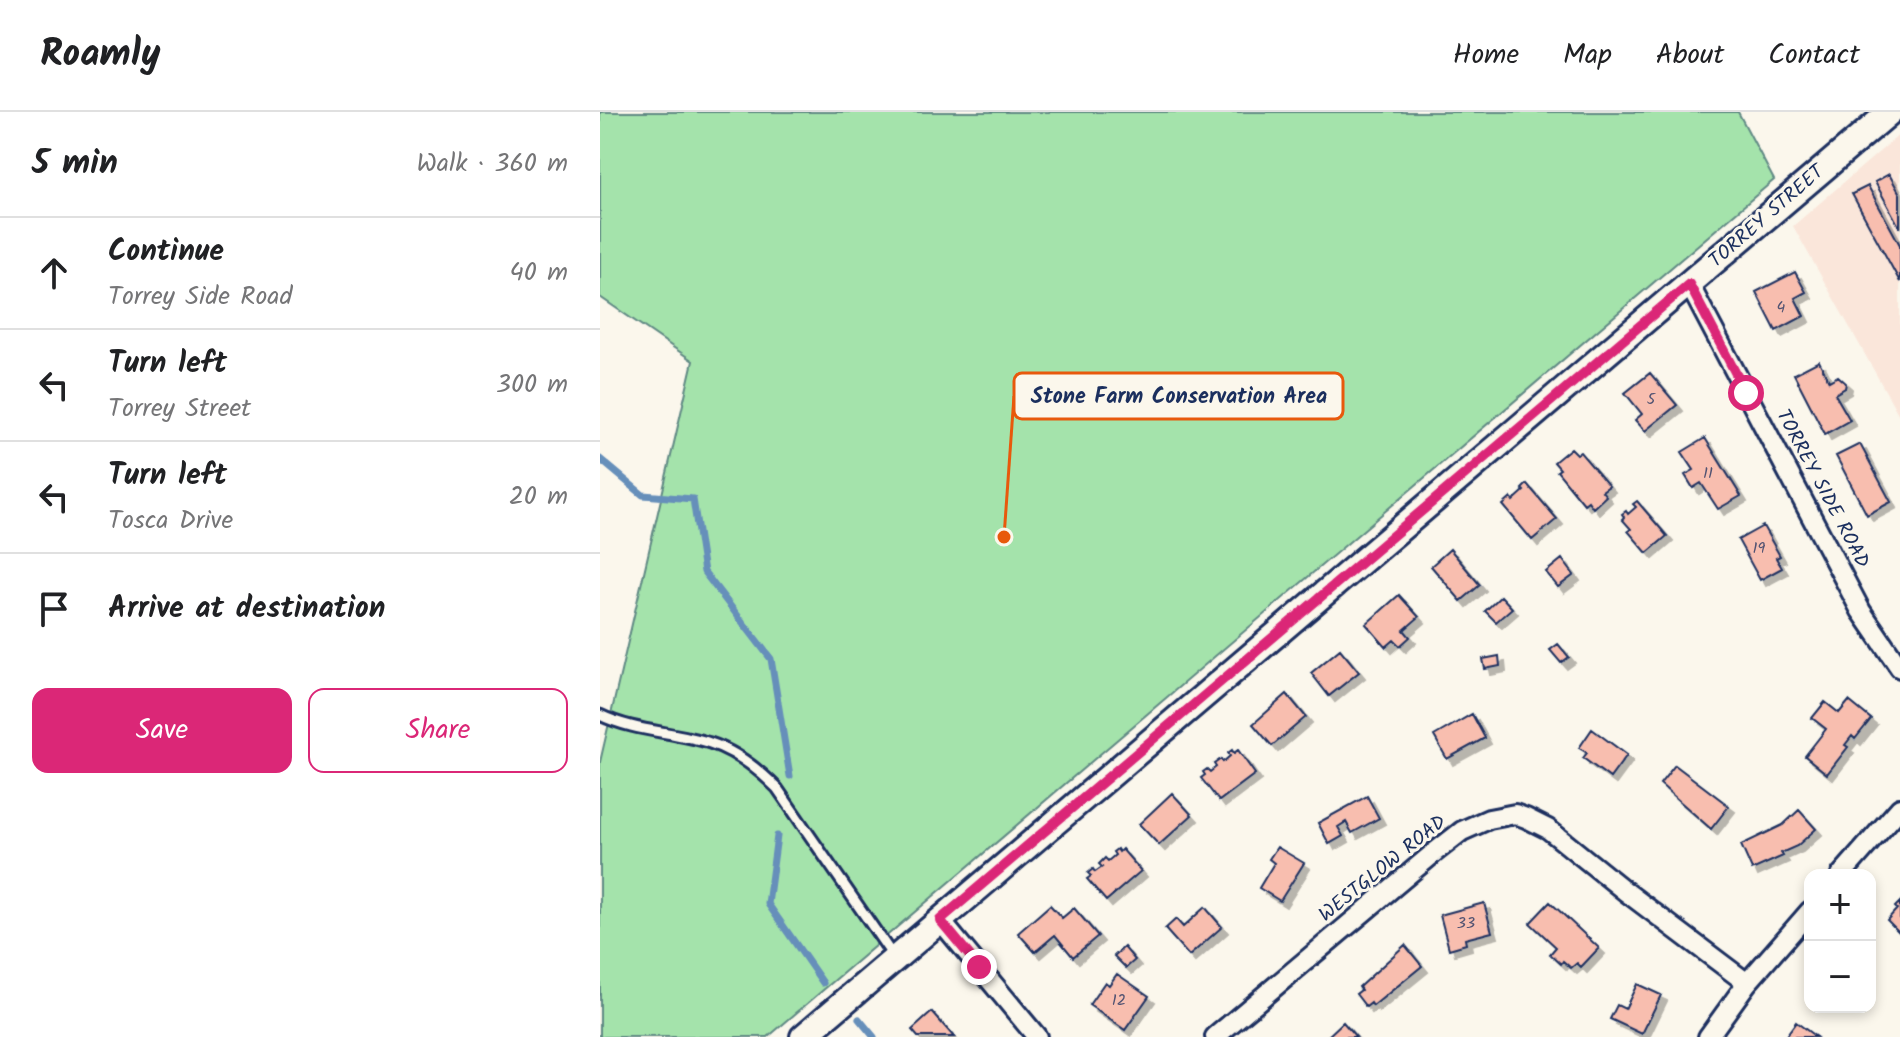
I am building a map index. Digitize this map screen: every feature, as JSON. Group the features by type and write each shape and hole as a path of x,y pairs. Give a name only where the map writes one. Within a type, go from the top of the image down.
{"main road":[{"name":"TORREY STREET","path":"803,1037 1890,112"}],"street":[{"name":"TORREY SIDE ROAD","path":"1689,284 1861,611 1900,668"},
{"path":"1846,869 1900,808"},
{"name":"WESTGLOW ROAD","path":"1215,1037 1462,831 1502,815 1515,814 1548,829 1747,983"},
{"path":"1708,1037 1747,983 1804,918"},
{"path":"940,920 1037,1037"}],"lane":[{"path":"600,715 626,727 709,742 730,751 761,772 777,788 895,959"}],"shaded area":[{"path":"1900,134 1900,417 1793,226"}],"green space":[{"path":"600,112 1738,112 1774,180 768,1037 600,1037 600,762 693,361 600,297"}],"building":[{"path":"1889,174 1900,194 1900,228 1875,182"},
{"path":"1868,186 1900,245 1900,282 1852,194"},
{"path":"1795,272 1806,292 1795,298 1804,316 1776,331 1756,292"},
{"path":"1819,361 1829,381 1838,376 1846,383 1845,388 1835,394 1850,420 1825,434 1794,374"},
{"path":"1650,373 1677,405 1645,431 1635,420 1642,414 1625,393"},
{"path":"1705,438 1741,496 1718,509 1701,483 1693,488 1685,475 1694,470 1682,452"},
{"path":"1860,444 1891,502 1867,515 1836,456"},
{"path":"1571,448 1577,454 1580,452 1609,486 1602,491 1606,496 1593,508 1588,501 1584,504 1557,471 1560,469 1554,462"},
{"path":"1527,484 1557,519 1532,540 1503,505 1511,498 1513,501"},
{"path":"1637,501 1667,536 1647,553 1622,519 1622,514 1626,511 1628,514 1636,507 1633,504"},
{"path":"1763,526 1780,556 1776,558 1782,568 1760,580 1738,540"},
{"path":"1450,549 1480,585 1461,601 1431,566"},
{"path":"1562,559 1574,575 1558,587 1546,572"},
{"path":"1399,595 1419,617 1404,630 1410,637 1400,646 1394,640 1386,647 1366,624"},
{"path":"1501,596 1512,608 1496,622 1485,611"},
{"path":"1558,644 1569,657 1561,663 1550,650"},
{"path":"1340,649 1359,672 1329,696 1311,673"},
{"path":"1499,656 1500,666 1485,669 1483,659"},
{"path":"1287,694 1306,717 1272,746 1253,724"},
{"path":"1849,701 1871,719 1855,739 1852,736 1845,745 1848,747 1827,774 1805,756 1826,729 1812,718 1825,702 1839,713"},
{"path":"1472,714 1485,738 1447,759 1434,736"},
{"path":"1592,729 1627,755 1610,778 1583,758 1587,753 1579,748"},
{"path":"1232,750 1234,753 1238,750 1255,774 1219,801 1201,778 1205,775 1203,772 1207,769 1210,772 1216,767 1214,764 1230,756 1228,753"},
{"path":"1675,765 1729,806 1711,829 1660,784"},
{"path":"1172,793 1192,815 1159,845 1139,824"},
{"path":"1367,796 1379,818 1352,833 1346,822 1338,827 1343,836 1329,844 1318,823"},
{"path":"1799,810 1816,829 1797,846 1781,853 1783,856 1752,870 1741,845 1783,825"},
{"path":"1277,847 1304,863 1280,901 1259,888 1274,863 1269,859"},
{"path":"1117,849 1119,852 1122,849 1141,871 1106,901 1087,879 1091,876 1088,873 1102,867 1099,864 1105,858 1108,861"},
{"path":"1550,902 1599,948 1581,967 1577,963 1571,968 1563,961 1561,964 1550,954 1556,947 1530,923"},
{"path":"1900,902 1900,933 1887,920"},
{"path":"1484,903 1492,932 1465,939 1466,944 1449,949 1440,915"},
{"path":"1050,905 1062,918 1074,908 1098,936 1073,957 1055,935 1035,952 1018,933"},
{"path":"1205,907 1222,927 1189,956 1165,929 1176,919 1183,927"},
{"path":"1405,945 1422,966 1373,1006 1371,1003 1366,1007 1356,994 1361,990 1359,987"},
{"path":"1124,947 1135,960 1126,968 1114,956"},
{"path":"1117,974 1149,996 1125,1030 1089,1005 1105,982 1109,985"},
{"path":"1637,984 1661,995 1642,1034 1610,1019 1617,1005 1625,1009"},
{"path":"932,1012 954,1037 918,1037 912,1030"},
{"path":"1343,1022 1356,1037 1327,1037"},
{"path":"1796,1022 1816,1037 1785,1037"}],"waterway":[{"path":"600,459 643,495 693,499 704,572 771,659 790,776"},
{"path":"777,836 768,904 823,983"},
{"path":"859,1019 874,1037"}],"place":[{"name":"Stone Farm Conservation Area","path":"1004,537"}],"route":[{"path":"979,967 940,920 1689,284 1746,393"}]}
